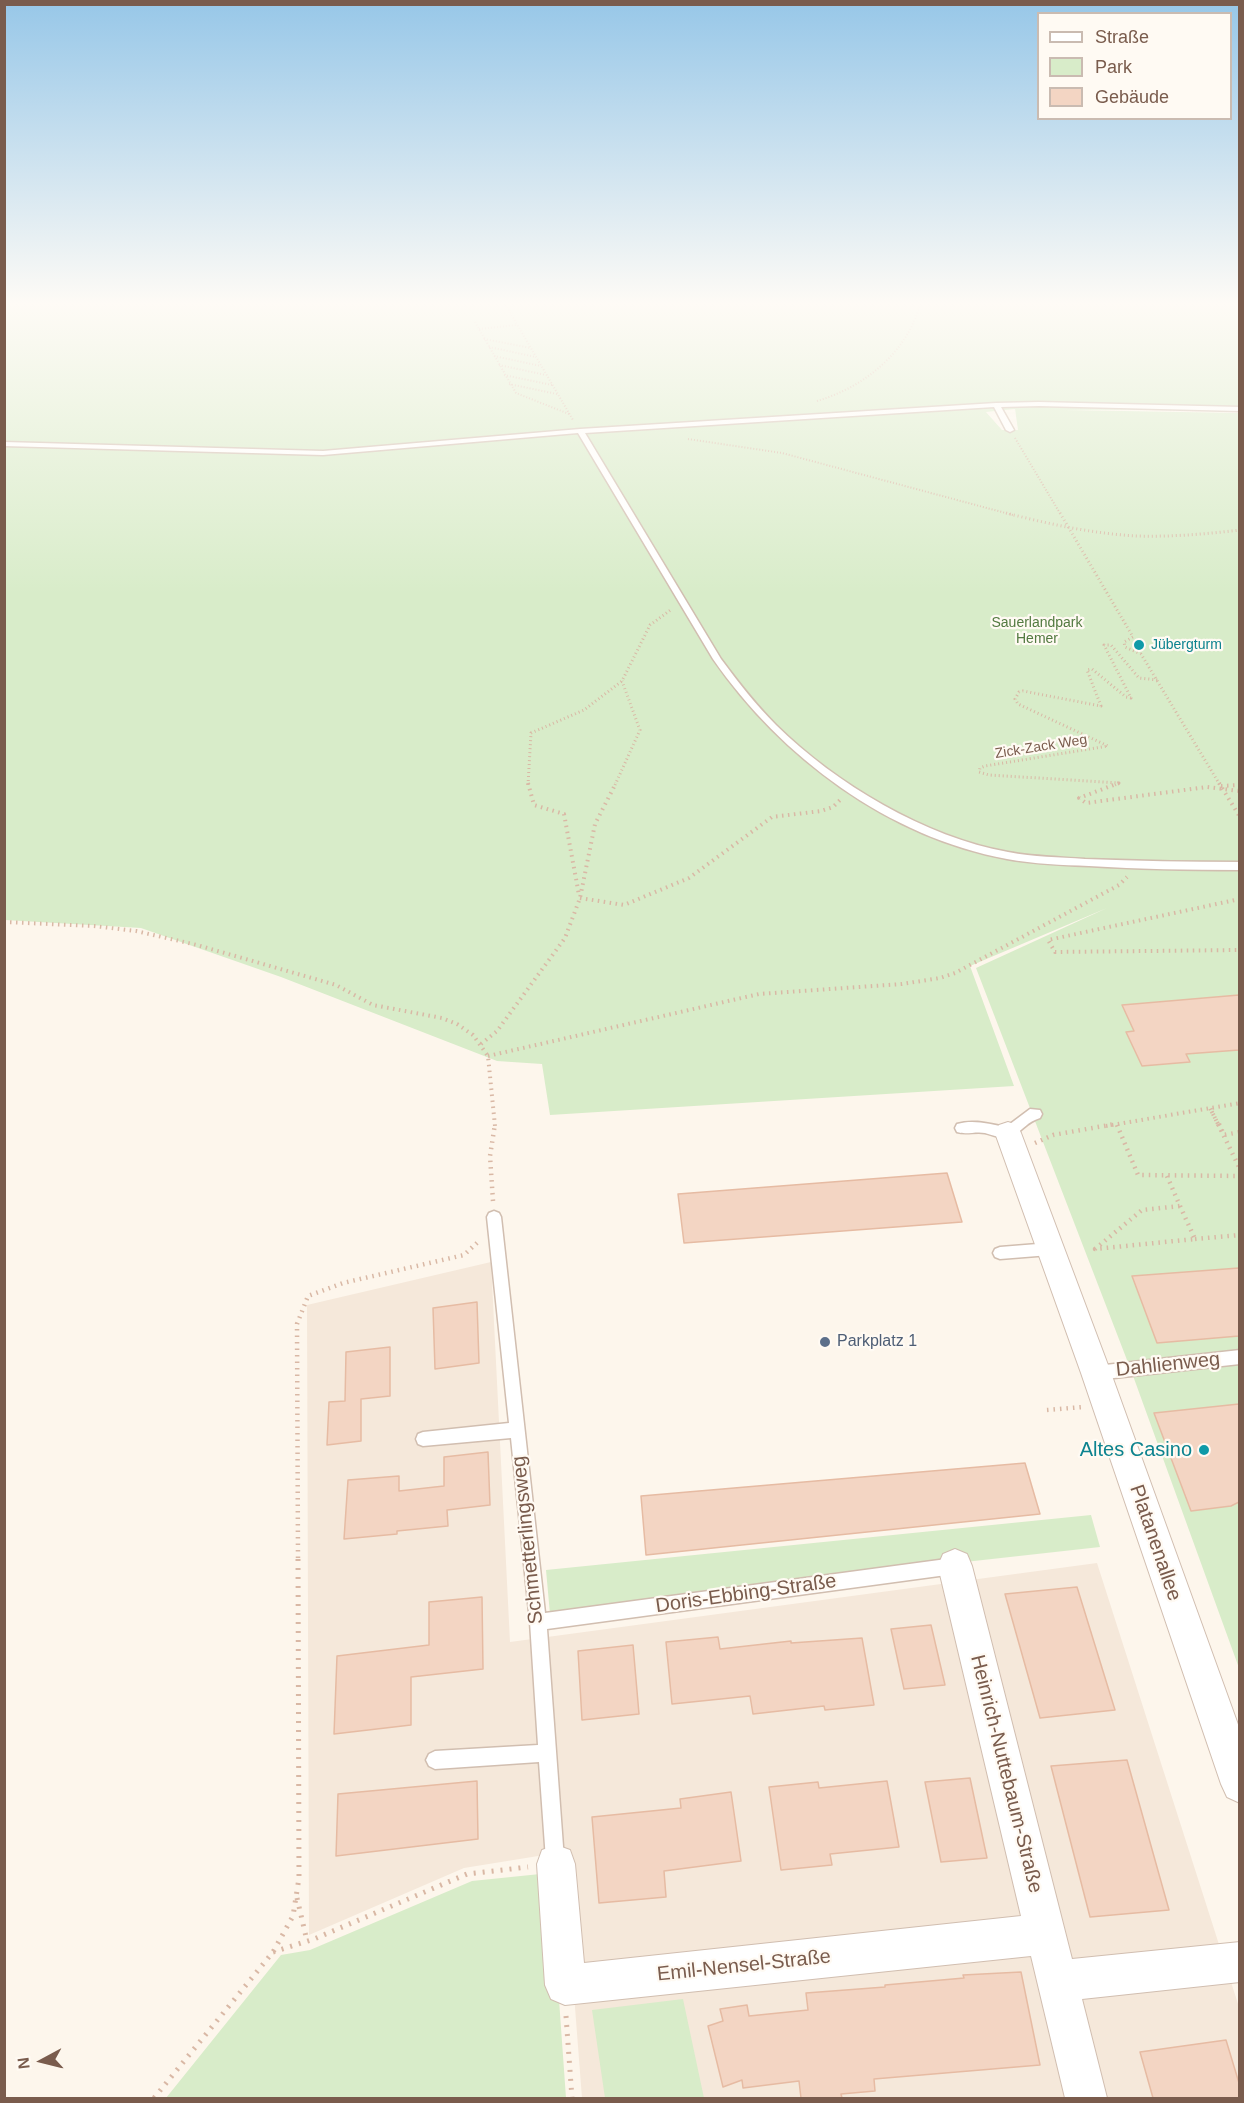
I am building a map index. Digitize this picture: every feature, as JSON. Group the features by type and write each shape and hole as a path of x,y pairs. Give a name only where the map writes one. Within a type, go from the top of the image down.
{"street":[{"name":"Platanenallee","path":"1011,1142 1096,1373 1239,1784"},
{"name":"Heinrich-Nuttebaum-Straße","path":"955,1566 1086,2098"},
{"path":"555,1864 564,1985"},
{"name":"Emil-Nensel-Straße","path":"564,1985 1045,1934"},
{"path":"1058,1981 1239,1962"}],"lane":[{"path":"996,405 1010,430"},
{"path":"4,444 301,453 580,431 996,405 1239,409"},
{"path":"580,431 717,659 761,715 782,735 853,790 892,813 955,842 1001,855 1126,865 1239,866"},
{"path":"961,1128 981,1127 1011,1142 1030,1114 1036,1114"},
{"name":"Schmetterlingsweg","path":"494,1217 538,1622 555,1864"},
{"path":"1000,1253 1050,1249"},
{"name":"Dahlienweg","path":"1096,1373 1239,1358"},
{"path":"423,1439 517,1430"},
{"name":"Doris-Ebbing-Straße","path":"538,1622 955,1566"},
{"path":"435,1760 547,1753"}],"path":[{"path":"530,399 570,414"},
{"path":"561,399 580,431"},
{"path":"811,402 823,399"},
{"path":"1010,430 1065,527 1133,637 1124,642 1125,647 1130,651 1142,653 1239,817"},
{"path":"680,438 747,446 796,456 1065,527 1137,536 1239,530"},
{"path":"580,898 564,814 534,805 527,780 531,733 584,710 622,681 650,624 684,603"},
{"name":"Zick-Zack Weg","path":"1158,680 1139,678 1111,645 1104,645 1131,698 1126,697 1092,669 1087,670 1101,706 1023,691 1019,692 1015,701 1108,746 985,766 978,769 979,772 989,776 1119,783 1079,798 1086,803 1207,787 1239,791"},
{"path":"481,1044 497,1030 565,938 580,898 595,824 623,770 640,730 622,681"},
{"path":"1222,788 1239,785"},
{"path":"580,898 624,906 689,878 772,817 827,809 833,807 853,790"},
{"path":"488,1056 759,994 911,983 940,978 955,973 1119,885"},
{"path":"1239,899 1048,940 1055,952 1239,950"},
{"path":"4,922 104,927 197,945 336,985 374,1005 450,1021 469,1032 481,1044 488,1056 495,1129 490,1156 494,1217 487,1234 464,1255 343,1283 308,1296 297,1324 299,1878 293,1916 273,1952 154,2098"},
{"path":"1011,1142 1239,1103"},
{"path":"1210,1108 1239,1168"},
{"path":"1117,1125 1138,1175 1239,1176"},
{"path":"1224,1135 1239,1132"},
{"path":"1167,1176 1195,1240"},
{"path":"1180,1206 1142,1210 1095,1249 1239,1235"},
{"path":"1047,1410 1107,1405"},
{"path":"273,1952 307,1941 467,1874 555,1864"},
{"path":"296,1896 307,1941"},
{"path":"564,1985 572,2098"}],"shaded area":[{"path":"491,1262 510,1642 1097,1563 1239,2007 1239,2098 582,2098 563,1852 464,1868 309,1935 307,1305"}],"green space":[{"name":"Sauerlandpark Hemer","path":"4,399 1239,399 1239,409 1065,410 1239,413 1239,1668 1132,1373 976,968 1107,908 970,966 1014,1086 550,1115 542,1064 497,1061 281,977 141,928 5,920","holes":["1015,409 1018,430 1002,430 986,412"]},
{"path":"1091,1515 1100,1547 848,1575 550,1614 546,1570"},
{"path":"550,1873 566,2098 166,2098 281,1955 310,1950 472,1881"},
{"path":"683,1999 704,2098 605,2098 592,2010"}],"building":[{"path":"1239,995 1239,1050 1186,1054 1190,1062 1142,1066 1126,1032 1134,1031 1122,1005"},
{"path":"947,1173 962,1222 684,1243 678,1194"},
{"path":"1239,1268 1239,1336 1157,1343 1132,1276"},
{"path":"477,1302 479,1363 435,1369 433,1308"},
{"path":"390,1347 390,1396 361,1399 361,1441 327,1445 329,1402 345,1401 346,1352"},
{"name":"Altes Casino","path":"1239,1404 1239,1502 1231,1506 1191,1511 1154,1413"},
{"path":"488,1452 490,1505 447,1510 448,1526 344,1539 348,1480 399,1476 399,1491 444,1486 444,1457"},
{"path":"1025,1463 1040,1514 646,1555 641,1496"},
{"path":"1077,1587 1115,1710 1040,1718 1005,1594"},
{"path":"482,1597 483,1669 411,1677 411,1725 334,1734 337,1656 429,1645 429,1602"},
{"path":"931,1625 945,1685 904,1689 891,1629"},
{"path":"718,1637 720,1649 791,1641 791,1643 862,1638 874,1705 825,1710 824,1706 753,1714 750,1696 672,1704 666,1642"},
{"path":"633,1645 639,1714 582,1720 578,1651"},
{"path":"1127,1760 1169,1910 1090,1917 1051,1766"},
{"path":"970,1778 987,1858 941,1862 925,1782"},
{"path":"477,1781 478,1839 336,1856 338,1794"},
{"path":"887,1781 899,1847 830,1854 832,1865 781,1870 769,1787 818,1782 819,1788"},
{"path":"731,1792 741,1861 664,1871 666,1897 599,1903 592,1817 681,1808 680,1799"},
{"path":"1021,1972 1040,2065 874,2079 875,2091 841,2094 842,2098 801,2098 799,2081 743,2088 742,2080 723,2087 708,2026 723,2021 720,2009 747,2005 749,2016 808,2010 806,1993 964,1978 963,1975"},
{"path":"1226,2040 1239,2083 1239,2098 1153,2098 1140,2052"}],"place":[{"name":"Jübergturm","path":"1139,645"},
{"name":"Parkplatz 1","path":"825,1342"},
{"name":"Altes Casino","path":"1204,1450"}]}
